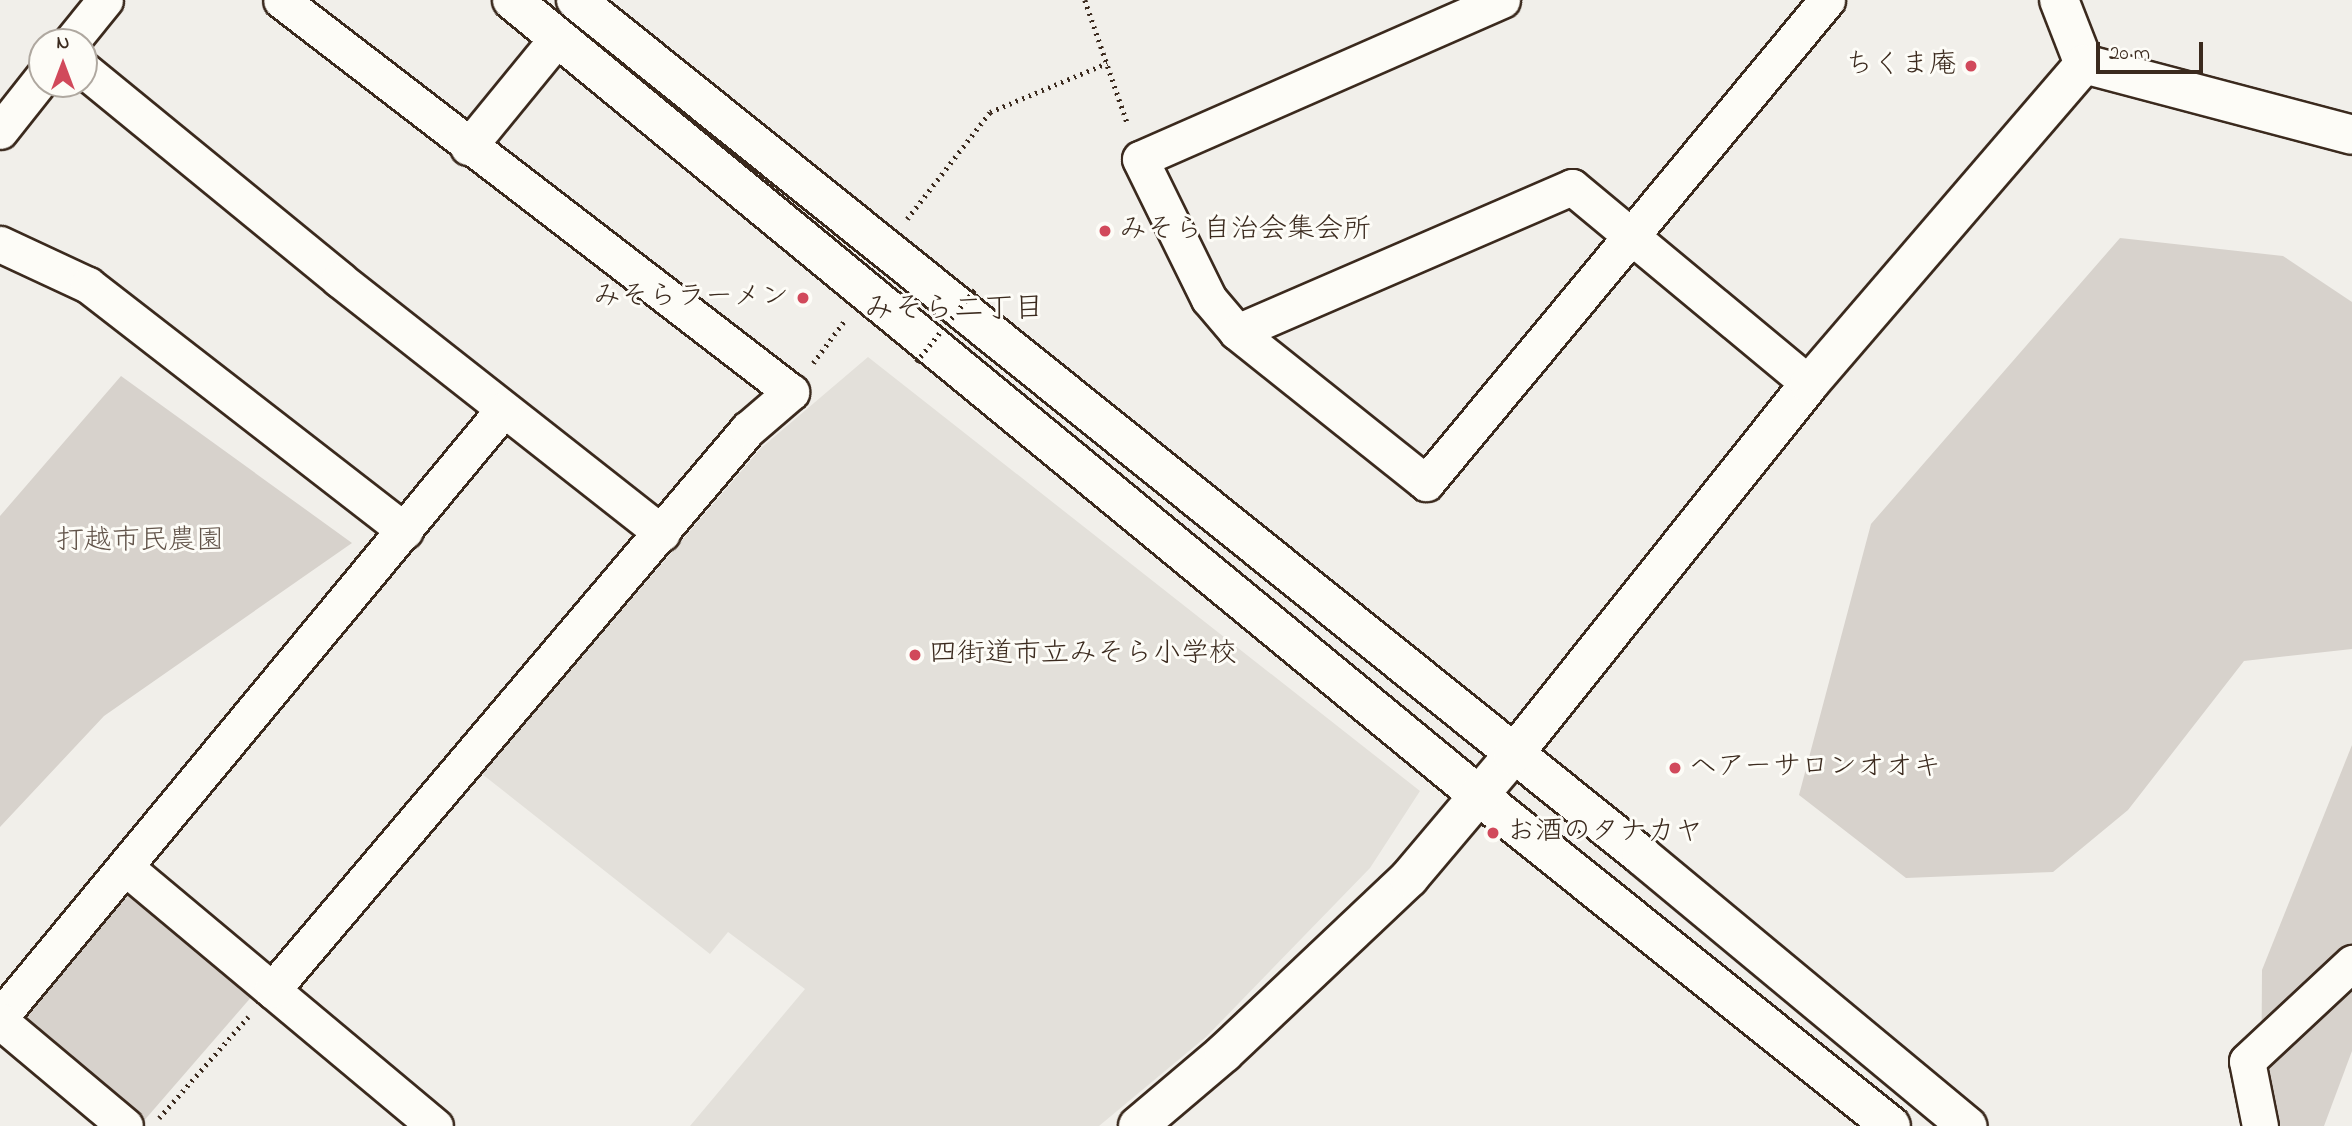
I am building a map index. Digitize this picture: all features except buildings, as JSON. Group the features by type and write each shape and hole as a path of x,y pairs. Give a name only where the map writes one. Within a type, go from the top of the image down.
{"street":[{"path":"82,28 104,0"},
{"path":"272,990 748,429 791,392 468,147 281,0"},
{"path":"512,0 868,290 1478,795 1891,1126"},
{"path":"576,0 1513,755 1967,1126"},
{"path":"1502,0 1140,159 1209,299 1237,332 1426,483 1827,0"},
{"path":"2059,0 2084,64"},
{"path":"468,147 558,37"},
{"path":"2084,64 2352,135"},
{"path":"1138,1126 1224,1053 1409,878 1513,755 1809,384 2084,64"},
{"path":"98,81 503,410 662,533"},
{"path":"0,131 28,96"},
{"path":"1237,332 1572,187 1809,384"},
{"path":"0,244 88,285 405,531"},
{"path":"125,1126 0,1019 503,410"},
{"path":"125,867 435,1126"},
{"path":"2260,1126 2247,1060 2352,963"}],"path":[{"path":"1085,0 1140,159"},
{"path":"884,249 990,112 1107,63"},
{"path":"916,362 976,288"},
{"path":"791,392 868,290"},
{"path":"152,1126 272,990"}],"shaded area":[{"name":"四街道市立みそら小学校","path":"868,357 1420,791 1370,868 1207,1036 1099,1126 690,1126 805,989 728,932 710,954 482,774 761,448"}],"green space":[{"path":"2120,238 2283,256 2352,302 2352,649 2244,661 2128,810 2053,872 1906,878 1799,795 1871,524"},
{"name":"打越市民農園","path":"121,376 352,543 104,716 0,827 0,516"},
{"path":"2352,745 2352,1051 2324,1126 2261,1126 2262,970"},
{"path":"127,891 253,995 142,1123 18,1019"}],"place":[{"name":"ちくま庵","path":"1971,66"},
{"name":"みそら自治会集会所","path":"1105,231"},
{"name":"みそらラーメン","path":"803,298"},
{"name":"四街道市立みそら小学校","path":"915,655"},
{"name":"ヘアーサロンオオキ","path":"1675,768"},
{"name":"お酒のタナカヤ","path":"1493,833"}],"district":[{"name":"みそら二丁目","path":"954,310"}]}
